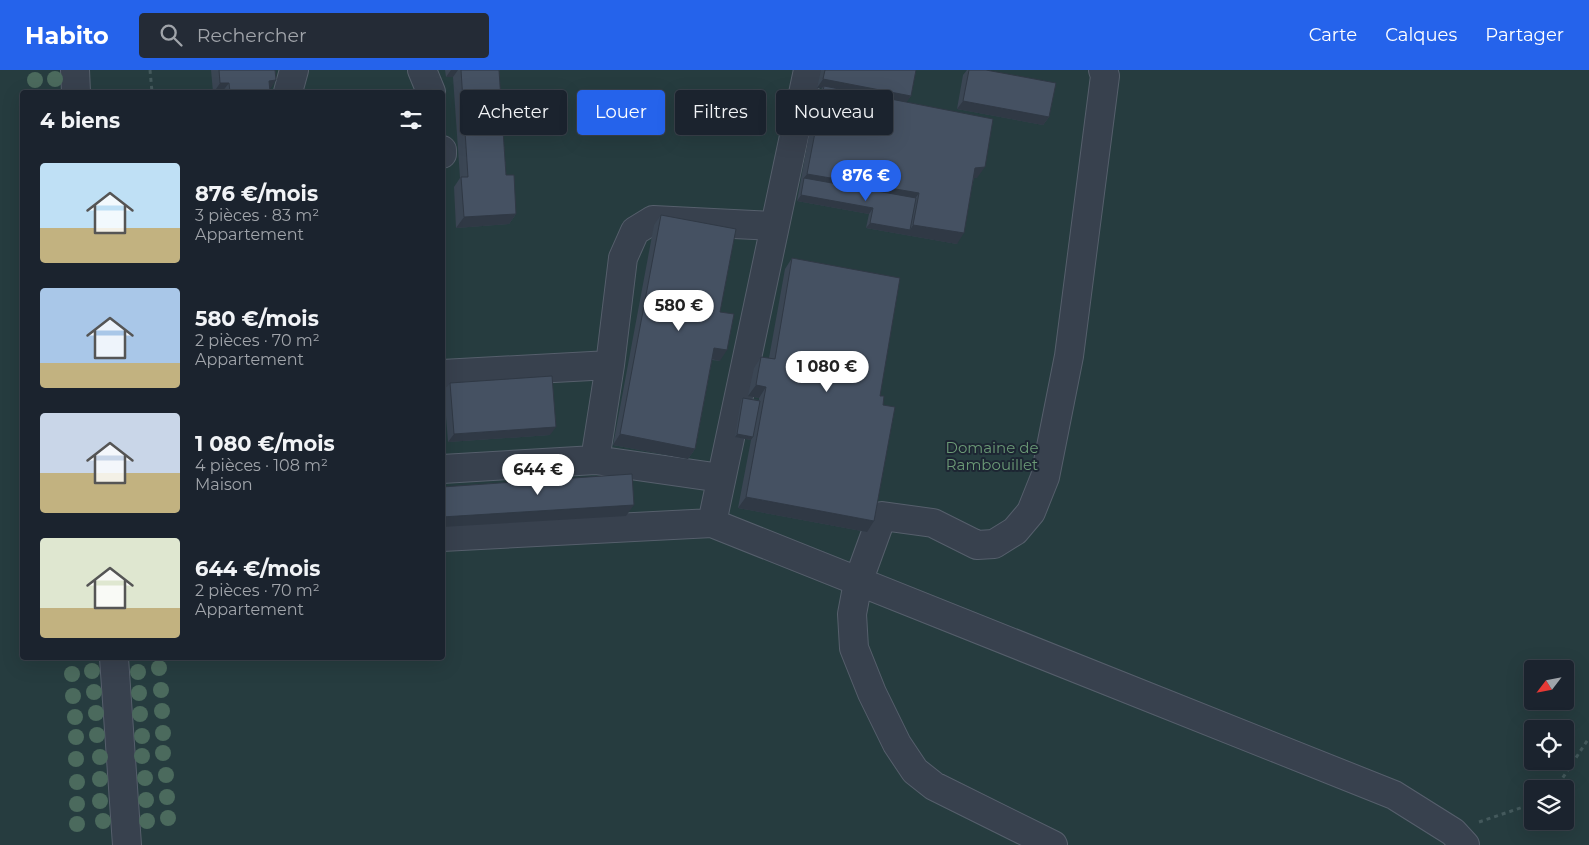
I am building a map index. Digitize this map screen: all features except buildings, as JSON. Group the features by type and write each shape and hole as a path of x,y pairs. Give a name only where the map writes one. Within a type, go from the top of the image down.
{"street":[{"path":"75,70 76,90"},
{"path":"289,90 294,70"},
{"path":"422,70 430,90"},
{"path":"712,523 808,70"},
{"path":"1053,845 934,786 915,771 893,736 854,648 852,614 858,582 882,516 932,523 977,545 994,544 1015,531 1031,512 1046,477 1070,356 1105,76 1104,70"},
{"path":"595,460 610,366 622,258 635,231 653,220 774,226"},
{"path":"445,374 610,366"},
{"path":"445,469 595,460 721,478"},
{"path":"445,537 712,523 1394,794 1459,839"},
{"path":"114,660 127,845"}],"path":[{"path":"150,70 152,90"},
{"path":"1561,780 1589,738"},
{"path":"1459,839 1524,808"}],"green space":[{"name":"Domaine de Rambouillet","path":"0,70 1589,70 1589,845 0,845"}]}
